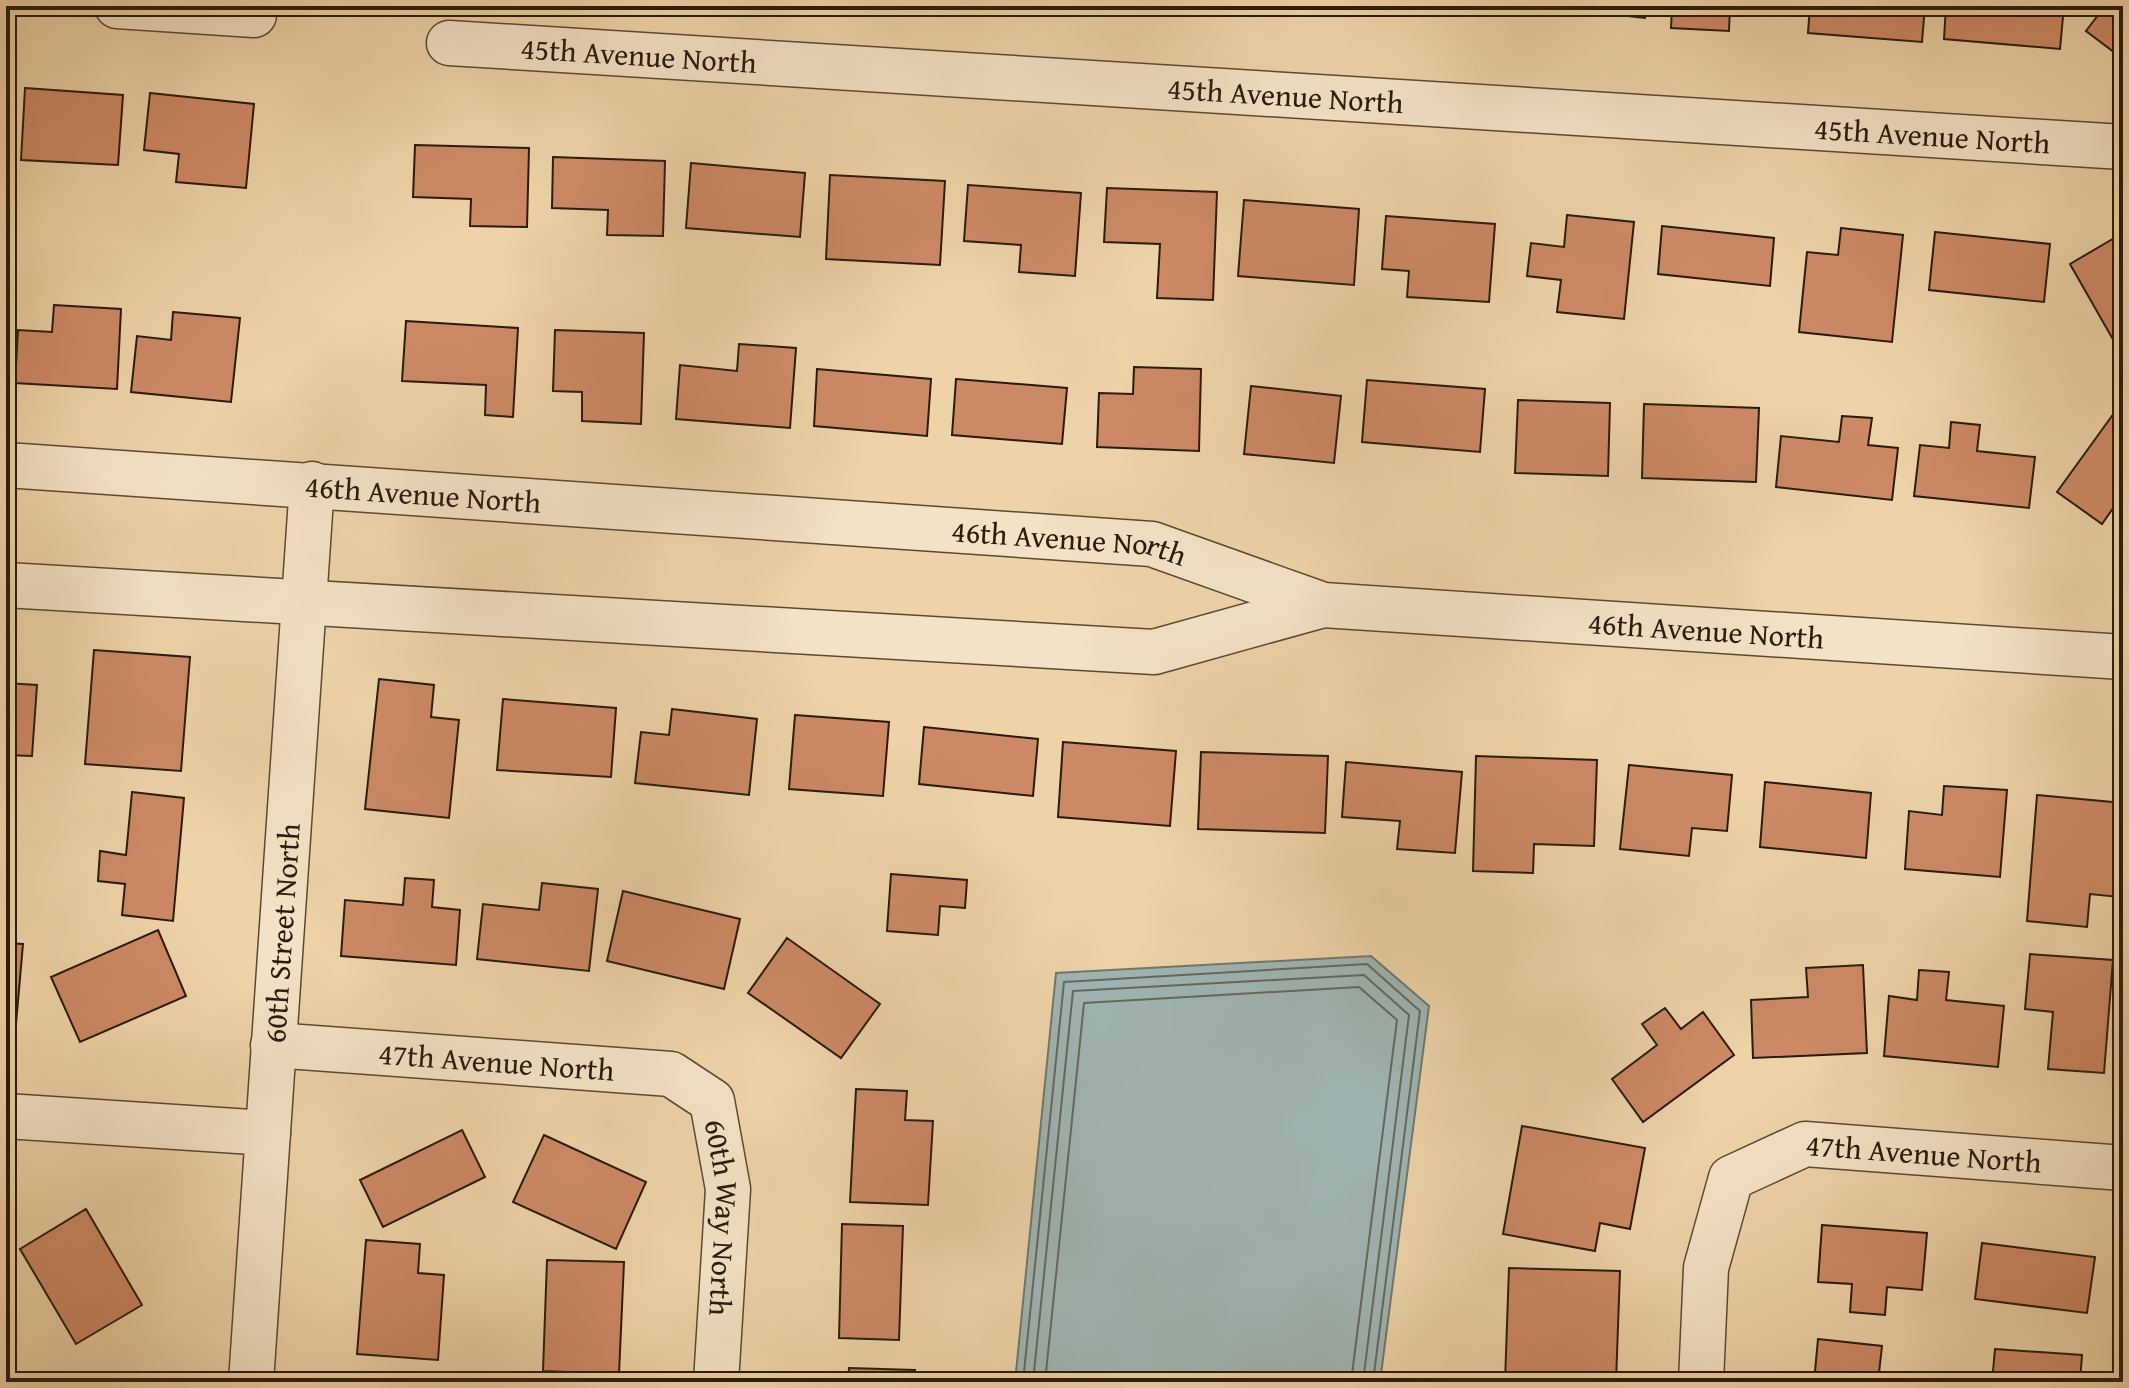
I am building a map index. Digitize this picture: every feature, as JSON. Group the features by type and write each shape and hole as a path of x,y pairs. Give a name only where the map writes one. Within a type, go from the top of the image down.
{"street":[{"path":"117,6 254,15"},
{"name":"45th Avenue North","path":"449,43 2123,147"},
{"name":"46th Avenue North","path":"6,465 1152,544 1323,605 2123,657"},
{"name":"60th Street North","path":"251,1382 312,484"},
{"path":"6,585 1154,652 1323,605"},
{"name":"47th Avenue North","path":"273,1045 671,1074 712,1101"},
{"name":"60th Way North","path":"712,1101 728,1189 716,1382"},
{"path":"6,1116 268,1133"},
{"name":"47th Avenue North","path":"1701,1382 1706,1268 1731,1178 1805,1144 2123,1168"}],"water":[{"path":"1371,956 1429,1006 1380,1382 1015,1382 1056,973"}],"building":[{"path":"1534,6 1646,6 1645,18"},
{"path":"1672,6 1730,6 1729,31 1671,28"},
{"path":"1810,6 1925,6 1922,42 1808,33"},
{"path":"1946,6 2064,6 2060,49 1944,39"},
{"path":"2105,6 2123,6 2123,59 2086,31"},
{"path":"25,88 123,95 118,165 21,160"},
{"path":"150,93 254,104 246,188 176,182 179,154 144,150"},
{"path":"415,145 529,148 527,227 470,226 471,199 413,197"},
{"path":"553,157 665,161 663,236 607,235 608,210 552,208"},
{"path":"691,163 805,173 800,237 686,228"},
{"path":"830,175 945,181 940,265 826,259"},
{"path":"968,185 1081,193 1075,276 1019,272 1021,245 964,241"},
{"path":"1107,188 1217,192 1213,300 1157,298 1160,244 1104,242"},
{"path":"1244,200 1359,209 1354,285 1238,276"},
{"path":"1567,215 1634,222 1624,319 1557,312 1561,280 1527,276 1531,243 1564,247"},
{"path":"1386,216 1495,224 1489,302 1407,297 1409,271 1382,269"},
{"path":"1662,226 1774,238 1770,286 1658,274"},
{"path":"1841,228 1903,235 1892,342 1799,332 1807,252 1838,255"},
{"path":"1935,232 2050,244 2044,302 1929,290"},
{"path":"2116,237 2123,249 2123,357 2070,264"},
{"path":"54,305 121,309 117,389 15,383 18,330 52,332"},
{"path":"173,312 240,318 231,402 131,392 137,336 171,340"},
{"path":"406,321 518,328 513,417 485,415 486,385 402,381"},
{"path":"555,330 644,333 641,424 582,421 582,392 553,391"},
{"path":"739,344 796,348 790,428 676,419 680,365 737,371"},
{"path":"1134,367 1201,369 1199,451 1097,447 1099,393 1133,394"},
{"path":"817,369 931,379 927,436 814,426"},
{"path":"956,379 1067,388 1062,444 952,435"},
{"path":"1367,380 1485,389 1480,452 1362,442"},
{"path":"1251,386 1341,396 1334,463 1244,454"},
{"path":"1518,400 1610,403 1608,476 1515,473"},
{"path":"2122,402 2123,494 2102,524 2057,492"},
{"path":"1644,404 1759,408 1756,482 1642,478"},
{"path":"1842,416 1872,418 1868,445 1898,448 1892,500 1776,487 1781,436 1839,442"},
{"path":"1951,422 1980,425 1977,451 2035,457 2029,508 1914,496 1920,445 1949,448"},
{"path":"94,650 190,657 181,771 85,764"},
{"path":"379,679 434,685 431,717 459,720 449,818 365,809"},
{"path":"6,683 37,685 32,756 6,755"},
{"path":"503,699 616,708 611,777 497,770"},
{"path":"672,709 757,719 749,795 635,783 641,732 669,735"},
{"path":"795,715 889,722 883,796 789,789"},
{"path":"924,727 1038,739 1033,796 919,784"},
{"path":"1063,742 1176,751 1170,826 1058,817"},
{"path":"1201,752 1328,756 1325,833 1198,829"},
{"path":"1476,756 1597,760 1594,846 1534,844 1533,873 1473,871"},
{"path":"1346,762 1462,772 1455,853 1397,849 1400,821 1342,817"},
{"path":"1629,765 1732,775 1727,831 1692,828 1689,856 1620,849"},
{"path":"1765,782 1871,793 1866,858 1760,847"},
{"path":"1944,786 2007,790 2000,877 1905,869 1909,811 1942,815"},
{"path":"132,792 184,798 173,921 122,915 125,884 98,881 100,851 126,855"},
{"path":"2037,795 2123,803 2119,897 2090,894 2087,927 2027,921"},
{"path":"891,874 967,880 965,908 940,906 938,935 887,931"},
{"path":"405,878 434,880 432,907 460,910 456,965 341,956 345,900 403,905"},
{"path":"542,883 598,889 589,971 477,959 483,904 539,910"},
{"path":"623,891 740,919 724,989 607,961"},
{"path":"158,930 186,996 80,1042 51,977"},
{"path":"787,938 880,1004 841,1058 748,993"},
{"path":"6,943 23,944 16,1024 6,1023"},
{"path":"2030,954 2113,960 2104,1073 2048,1069 2053,1012 2025,1009"},
{"path":"1863,965 1867,1053 1753,1058 1751,1000 1808,997 1806,968"},
{"path":"1919,970 1949,972 1946,1000 2004,1006 1998,1067 1884,1056 1889,996 1917,1000"},
{"path":"1665,1008 1681,1029 1703,1012 1734,1055 1643,1122 1612,1079 1657,1045 1642,1024"},
{"path":"856,1089 907,1091 905,1120 933,1121 928,1205 850,1202"},
{"path":"1522,1126 1645,1148 1630,1229 1600,1223 1595,1251 1503,1234"},
{"path":"462,1130 485,1177 383,1227 360,1180"},
{"path":"544,1135 646,1182 616,1249 513,1202"},
{"path":"86,1209 142,1305 76,1344 20,1249"},
{"path":"842,1224 903,1226 899,1340 839,1338"},
{"path":"1822,1225 1927,1233 1922,1290 1887,1287 1885,1315 1850,1312 1852,1284 1818,1282"},
{"path":"366,1240 420,1244 418,1273 444,1275 438,1360 357,1354"},
{"path":"1982,1243 2095,1257 2087,1313 1975,1299"},
{"path":"547,1260 624,1262 619,1374 543,1371"},
{"path":"1509,1268 1620,1271 1616,1382 1505,1382"},
{"path":"1818,1339 1882,1346 1879,1373 1911,1376 1911,1382 1814,1382"},
{"path":"1995,1349 2082,1355 2080,1382 1992,1382"},
{"path":"849,1368 915,1370 915,1382 848,1382"}]}
